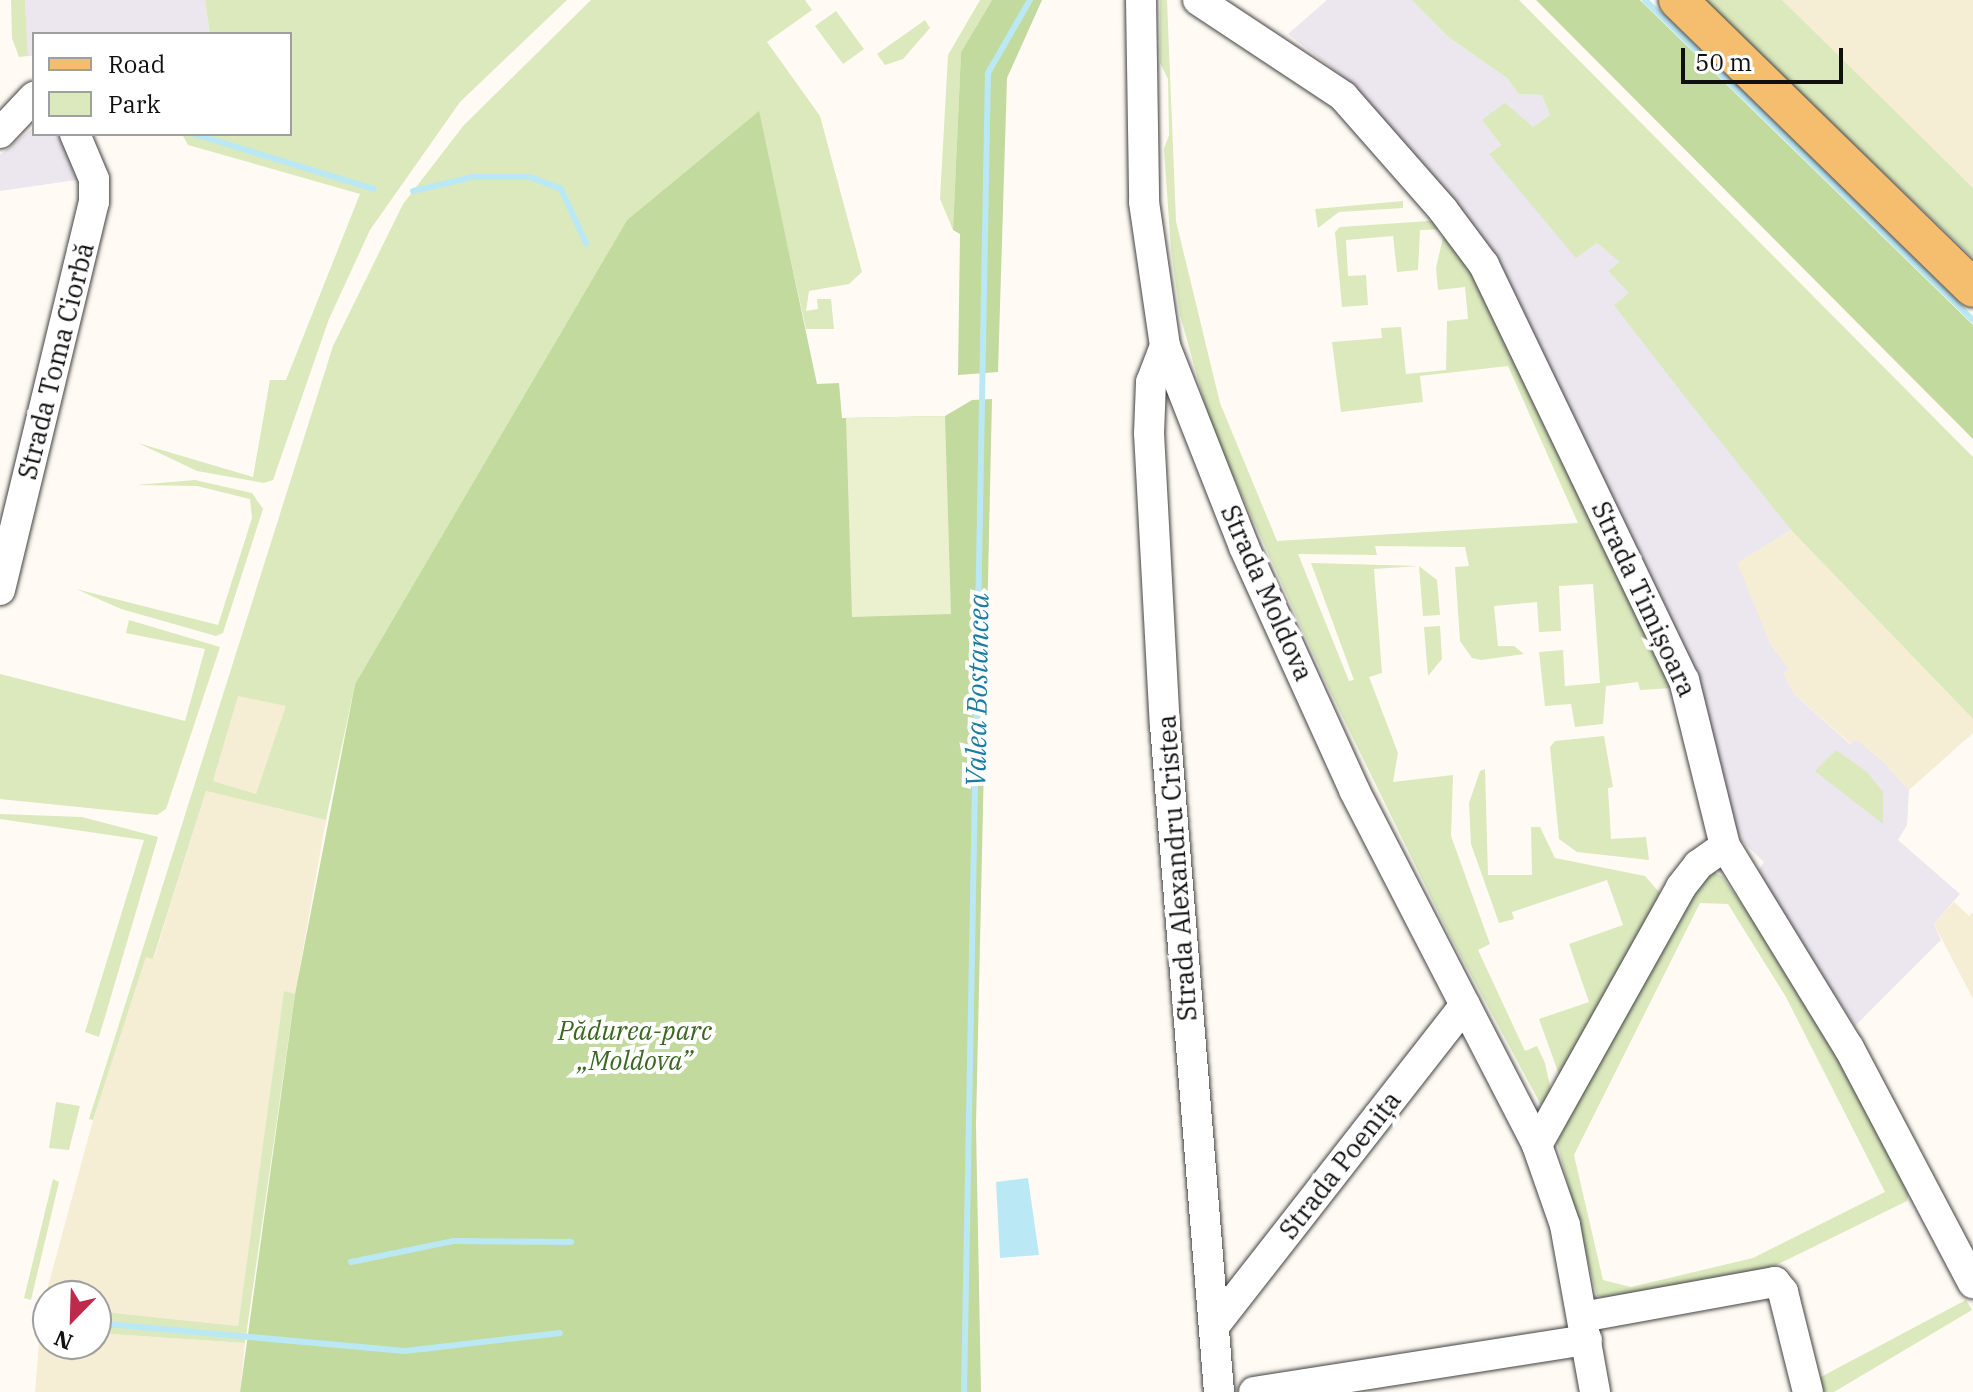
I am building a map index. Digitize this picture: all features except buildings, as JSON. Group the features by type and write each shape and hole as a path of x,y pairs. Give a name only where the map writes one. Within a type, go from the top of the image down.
{"main road":[{"path":"1678,0 1973,288"}],"street":[{"name":"Strada Moldova","path":"1141,0 1144,202 1165,346 1244,547 1341,761 1537,1145 1565,1225 1595,1392"},
{"name":"Strada Timișoara","path":"1198,0 1343,96 1443,210 1484,265 1684,680 1725,846 1849,1048 1973,1283"},
{"path":"0,133 32,99"},
{"name":"Strada Toma Ciorbă","path":"0,590 94,202 88,159 76,136"},
{"name":"Strada Alexandru Cristea","path":"1165,346 1151,382 1149,433 1181,937 1219,1392"},
{"path":"1537,1145 1688,876 1725,846"},
{"name":"Strada Poenița","path":"1215,1325 1465,1005"},
{"path":"1254,1392 1584,1329 1775,1282 1783,1292 1808,1392"}],"shaded area":[{"path":"25,0 205,0 210,32 32,32 32,56 28,56"},
{"path":"1327,0 1412,0 1447,36 1507,78 1519,94 1542,95 1550,115 1533,127 1482,120 1501,145 1490,153 1576,257 1597,243 1621,262 1608,271 1630,293 1615,304 1791,530 1738,563 1771,645 1789,669 1784,674 1794,694 1850,744 1856,739 1883,761 1909,790 1907,825 1898,840 1960,894 1934,924 1941,940 1855,1026 1836,996 1813,974 1757,873 1764,862 1742,841 1428,172 1341,75 1288,34"},
{"path":"1782,0 1973,0 1973,188 1831,52"},
{"path":"32,129 32,136 68,136 83,179 0,191 0,155"},
{"path":"1791,530 1973,719 1973,733 1909,790 1883,761 1856,739 1851,744 1794,694 1784,674 1789,669 1771,645 1737,563"},
{"path":"238,695 287,706 256,794 213,781"},
{"path":"206,791 326,820 295,994 284,992 238,1326 112,1313 112,1280 50,1280 93,1120 146,957 154,958"},
{"path":"1954,902 1969,916 1973,912 1973,999 1934,924"},
{"path":"112,1334 245,1343 240,1392 35,1392 38,1360 112,1360"}],"green space":[{"path":"11,0 25,0 28,56 19,57 12,38"},
{"path":"205,0 567,0 460,102 370,230 329,319 273,480 264,483 197,471 138,443 253,477 270,380 286,380 360,194 188,145 183,136 292,136 292,32 210,32"},
{"path":"591,0 805,0 812,10 767,42 820,116 862,272 849,284 809,291 806,311 818,309 817,299 831,299 834,329 806,329 758,112 627,220 355,684 326,820 206,791 153,959 146,957 93,1120 89,1119 333,346 403,204 464,125","holes":["238,696 286,706 256,794 213,781"]},
{"path":"980,0 992,0 961,52 953,230 940,199 948,55"},
{"path":"992,0 1042,0 1007,78 998,372 958,375 960,234 953,230 961,52"},
{"path":"1160,0 1167,0 1176,221 1220,403 1277,541 1578,523 1508,366 1420,376 1423,402 1341,412 1332,342 1382,338 1381,328 1401,327 1406,374 1446,370 1447,321 1468,319 1465,287 1438,290 1436,268 1445,229 1420,230 1418,270 1397,272 1393,236 1346,240 1348,276 1366,275 1368,305 1342,307 1335,232 1340,227 1444,220 1466,250 1683,709 1676,710 1672,688 1640,690 1638,682 1606,686 1603,724 1575,727 1571,704 1545,706 1539,652 1563,650 1565,686 1600,683 1593,584 1559,586 1561,631 1539,632 1537,602 1494,606 1498,646 1514,646 1524,654 1481,660 1472,658 1460,641 1455,567 1469,566 1465,547 1375,546 1377,555 1298,554 1349,681 1354,680 1311,563 1419,566 1374,569 1382,673 1369,677 1398,753 1393,782 1453,775 1451,836 1490,944 1478,950 1525,1051 1537,1046 1545,1063 1552,1095 1541,1105 1451,938 1328,687 1211,426 1180,315 1171,250 1164,149 1169,135 1168,79 1160,63"},
{"path":"1412,0 1519,0 1973,457 1973,719 1791,530 1614,305 1629,293 1608,271 1620,262 1597,243 1576,258 1489,154 1501,145 1482,120 1505,103 1533,127 1550,115 1542,95 1519,94 1507,78 1447,36"},
{"path":"1536,0 1640,0 1973,325 1973,439"},
{"path":"1703,0 1782,0 1973,188 1973,258"},
{"path":"836,11 864,49 843,64 815,26"},
{"path":"925,20 930,28 903,59 885,65 877,54"},
{"name":"Pădurea-parc „Moldova”","path":"759,111 817,384 839,383 842,418 945,416 972,400 992,399 976,1125 981,1392 240,1392 295,994 355,684 627,220"},
{"path":"1403,201 1403,208 1339,212 1318,228 1315,209"},
{"path":"945,416 951,614 852,617 846,418"},
{"path":"195,480 252,493 263,509 223,633 216,636 121,609 76,589 218,625 252,518 250,499 197,486 136,485"},
{"path":"1419,566 1437,580 1440,615 1423,616"},
{"path":"129,620 220,647 166,809 157,815 0,799 0,674 185,721 205,649 126,633"},
{"path":"1440,626 1442,659 1428,676 1424,627"},
{"path":"1604,736 1613,787 1608,788 1611,839 1646,837 1649,860 1577,852 1559,839 1550,747 1555,741"},
{"path":"1836,750 1867,772 1883,792 1883,824 1815,771"},
{"path":"1485,769 1488,875 1532,875 1531,827 1540,827 1555,858 1645,876 1660,893 1658,907 1562,1083 1539,1019 1589,1002 1569,944 1623,925 1607,880 1512,912 1514,919 1499,923 1471,844 1469,803 1480,771"},
{"path":"0,814 82,817 158,837 99,1037 85,1032 144,840 0,819"},
{"path":"1711,871 1722,876 1821,1019 1909,1192 1907,1201 1746,1280 1614,1301 1597,1296 1557,1142 1698,875","holes":["1700,903 1728,904 1786,997 1885,1192 1753,1258 1631,1287 1603,1280 1574,1155"]},
{"path":"284,991 295,994 245,1343 112,1334 112,1313 238,1326"},
{"path":"56,1102 80,1106 69,1150 49,1148"},
{"path":"53,1179 59,1182 36,1280 32,1280 31,1300 24,1298"},
{"path":"1966,1300 1972,1310 1834,1392 1820,1392 1817,1379"}],"water":[{"path":"1028,1178 1039,1255 1000,1258 996,1182"}],"waterway":[{"name":"Valea Bostancea","path":"964,1392 988,73 1030,0"},
{"path":"1645,0 1973,320"},
{"path":"201,136 374,189"},
{"path":"413,191 473,177 530,177 561,189 586,243"},
{"path":"351,1262 453,1241 571,1242"},
{"path":"112,1324 405,1351 560,1333"}]}
